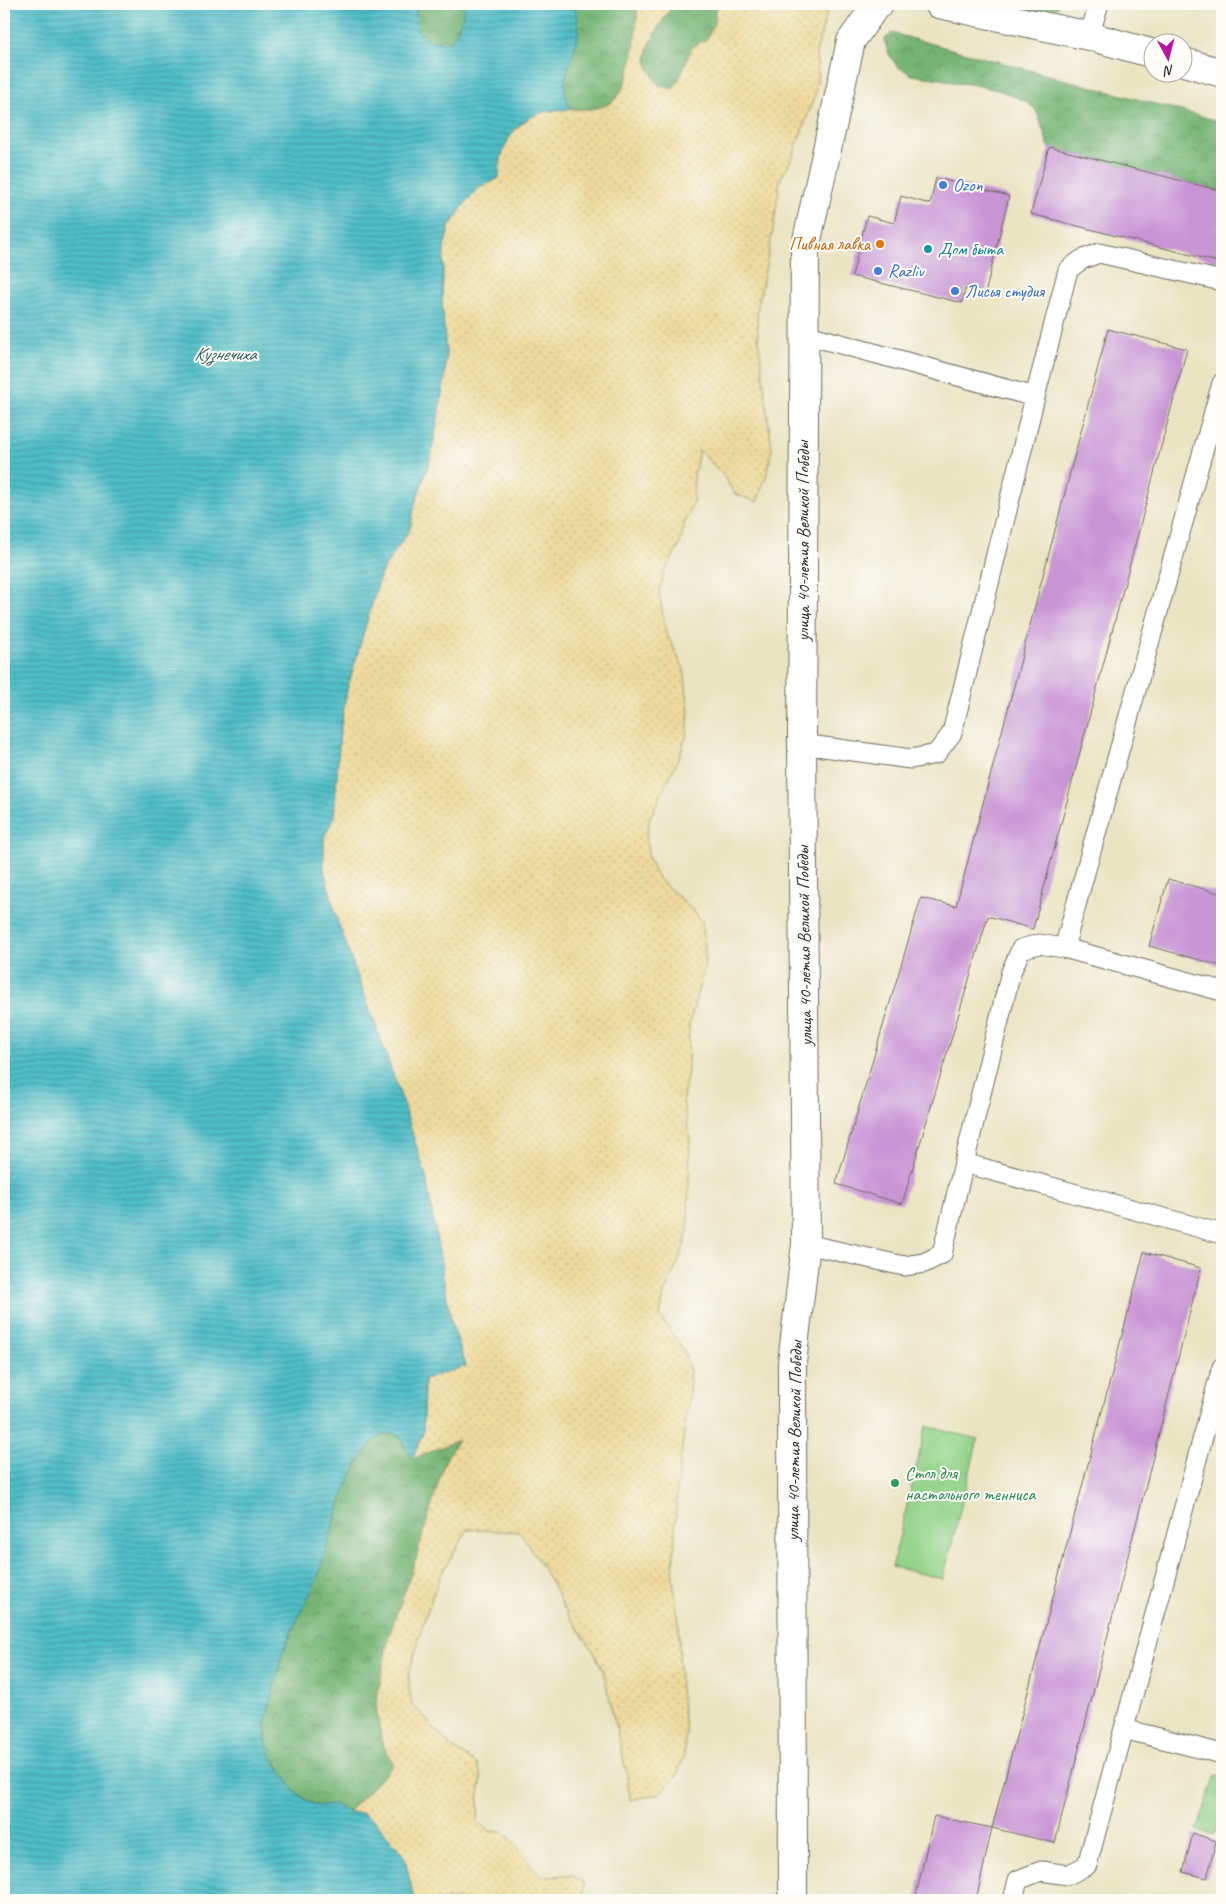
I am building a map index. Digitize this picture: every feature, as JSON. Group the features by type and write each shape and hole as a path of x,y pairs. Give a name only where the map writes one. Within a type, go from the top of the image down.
{"street":[{"name":"улица 40-летия Великой Победы","path":"793,1900 792,1363 806,1244 802,744 805,249 852,41 878,4"},
{"path":"939,4 1089,36 1144,51"},
{"path":"1194,65 1222,73"}],"lane":[{"path":"1089,36 1099,4"},
{"path":"802,744 911,759 936,754 952,733 1068,270 1081,260 1099,253 1222,281"},
{"path":"804,334 1035,397"},
{"path":"1064,948 1222,383"},
{"path":"806,1244 904,1266 924,1263 942,1254 1011,972 1021,949 1039,944 1064,948 1222,991"},
{"path":"964,1163 1222,1234"},
{"path":"1013,1900 1018,1880 1041,1871 1068,1875 1087,1865 1222,1367"},
{"path":"1124,1729 1222,1754"}],"green space":[{"path":"415,4 464,4 458,29 450,42 429,41 418,31"},
{"path":"574,4 637,4 635,45 628,76 622,89 614,99 604,106 570,109 564,96 568,66 578,39"},
{"path":"673,4 717,4 714,24 707,39 692,47 681,76 673,89 659,85 649,68 647,55 660,24"},
{"path":"1002,4 1061,4 1046,12 1032,13"},
{"path":"892,33 1222,122 1222,191 1049,147 1036,110 1025,101 998,90 912,75 897,66 889,54 884,40"},
{"path":"926,1426 978,1439 943,1579 892,1567"},
{"path":"390,1432 399,1435 459,1439 447,1457 442,1471 414,1565 389,1636 376,1705 382,1743 394,1765 348,1812 334,1804 321,1807 294,1791 267,1748 266,1719 282,1654 318,1575 345,1490 356,1467 372,1443 382,1434"},
{"path":"1216,1775 1222,1776 1222,1815 1214,1835 1197,1830"}],"sand":[{"path":"637,4 673,4 652,40 647,61 651,74 659,85 673,89 681,76 692,47 707,39 714,24 717,4 829,4 816,53 818,74 815,95 792,158 780,180 774,224 757,312 758,335 772,449 768,471 757,502 735,494 722,474 699,450 694,477 693,503 685,522 679,546 665,571 659,591 666,633 684,669 689,711 687,735 679,757 650,818 646,838 649,859 658,878 689,906 702,921 705,945 705,965 689,1025 688,1070 683,1099 690,1140 688,1231 682,1253 664,1294 660,1315 684,1351 690,1371 689,1395 677,1487 673,1579 679,1623 680,1689 686,1733 684,1757 676,1777 659,1794 630,1800 627,1775 603,1671 592,1649 563,1607 552,1583 519,1532 468,1529 439,1578 425,1618 409,1673 409,1689 412,1704 452,1748 477,1764 482,1778 479,1793 478,1822 489,1831 503,1831 542,1876 572,1875 584,1883 584,1900 414,1900 405,1858 383,1830 363,1813 348,1812 394,1765 382,1743 376,1705 389,1636 414,1565 442,1471 447,1457 458,1440 412,1459 423,1433 424,1379 466,1365 451,1321 426,1177 398,1088 338,922 324,871 324,837 334,818 340,731 347,690 381,573 410,528 415,504 431,457 446,353 442,302 444,248 450,226 464,205 479,188 499,178 501,158 505,146 516,129 526,120 538,113 548,111 601,107 610,103 618,96 627,77 634,52"}],"water":[{"name":"Кузнечиха","path":"4,4 415,4 418,31 430,41 450,42 460,24 464,4 574,4 576,13 578,35 565,81 570,109 542,113 521,124 508,140 504,149 499,178 479,188 449,226 444,248 442,302 446,353 445,378 431,457 415,504 410,529 381,573 347,690 340,731 334,818 324,837 324,871 338,922 398,1088 426,1177 451,1321 466,1366 424,1379 423,1433 412,1459 399,1435 383,1436 369,1447 356,1465 337,1515 318,1576 281,1657 265,1733 268,1747 274,1760 293,1788 303,1798 319,1806 334,1804 348,1812 363,1813 375,1821 405,1858 414,1900 4,1900"}],"building":[{"path":"1049,147 1222,191 1222,263 1031,214"},
{"name":"Дом быта","path":"936,178 1009,196 985,294 965,289 962,303 852,276 867,216 894,223 901,196 930,204"},
{"path":"1108,329 1187,349 1033,929 988,916 902,1204 836,1184 921,898 956,906"},
{"path":"1168,879 1222,894 1222,966 1149,946"},
{"path":"1144,1252 1201,1268 1055,1843 992,1828"},
{"path":"934,1816 992,1828 976,1900 915,1900"},
{"path":"1193,1833 1216,1841 1207,1878 1183,1872"}],"place":[{"name":"Ozon","path":"943,185"},
{"name":"Пивная лавка","path":"880,244"},
{"name":"Дом быта","path":"928,249"},
{"name":"Razliv","path":"878,271"},
{"name":"Лисья студия","path":"955,291"},
{"name":"Стол для настольного тенниса","path":"895,1483"}]}
